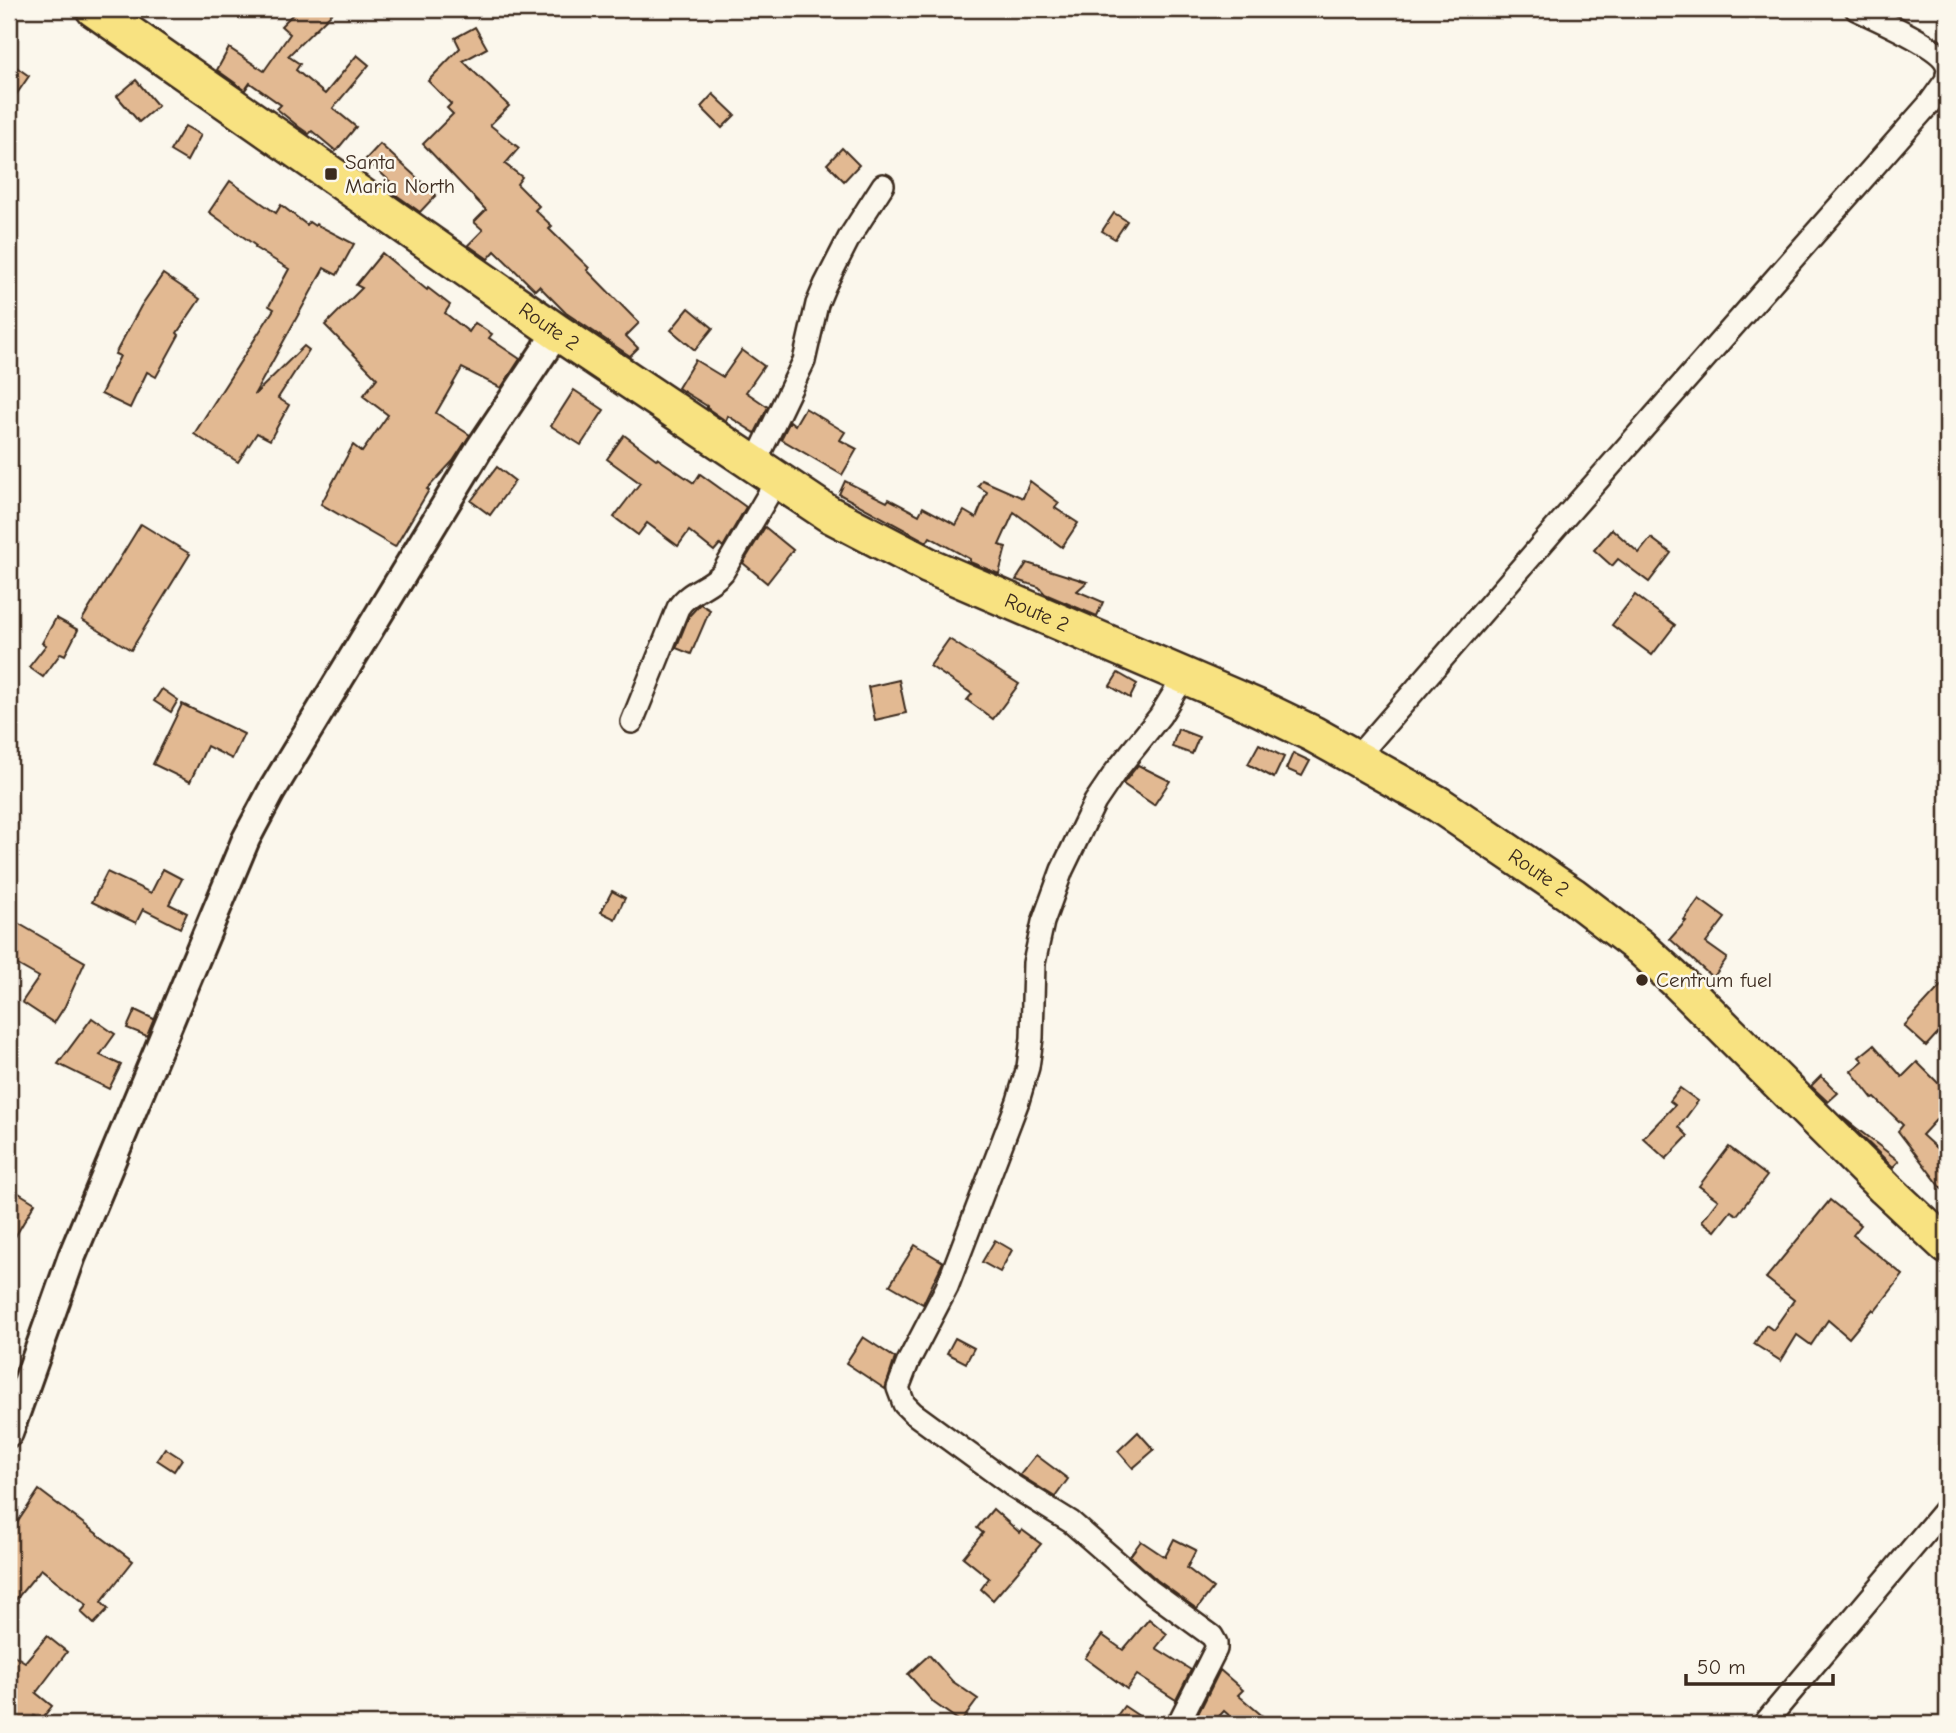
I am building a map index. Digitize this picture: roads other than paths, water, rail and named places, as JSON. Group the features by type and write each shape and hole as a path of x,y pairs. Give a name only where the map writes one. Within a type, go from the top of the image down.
{"highway":[{"name":"Route 2","path":"94,9 558,332 829,514 929,566 1257,707 1357,757 1438,804 1572,895 1640,947 1885,1188 1947,1245"}],"street":[{"path":"1856,9 1923,43 1944,57 1947,65"},
{"path":"1357,757 1929,104 1947,79 1947,74"},
{"path":"632,722 678,608 687,596 712,583 723,572 765,473 804,361 817,304 849,238 883,185"},
{"path":"9,1433 72,1256 246,839 271,792 479,449 558,332"},
{"path":"1178,1724 1216,1649 1212,1636 1149,1590 1071,1522 1013,1486 914,1413 904,1404 898,1388 908,1362 953,1274 1018,1101 1028,1067 1032,1038 1034,963 1043,922 1062,870 1095,802 1160,716 1184,677"},
{"path":"1764,1724 1947,1507"}],"place":[{"name":"Santa Maria North","path":"331,174"},
{"name":"Centrum fuel","path":"1642,980"}]}
